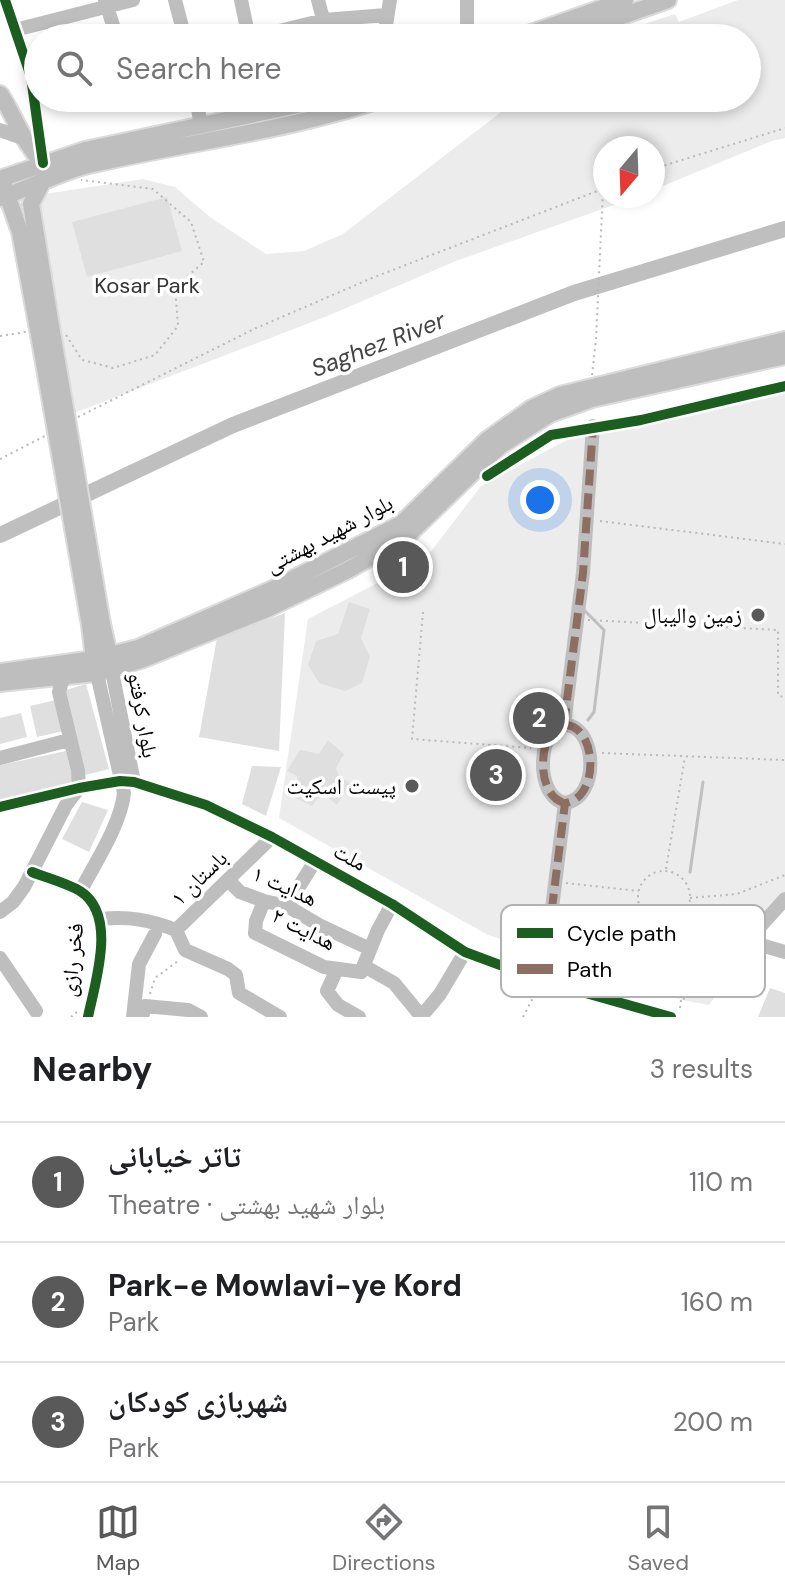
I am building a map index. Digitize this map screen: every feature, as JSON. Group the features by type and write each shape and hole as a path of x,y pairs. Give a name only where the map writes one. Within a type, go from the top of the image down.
{"main road":[{"path":"552,24 601,4 625,0"},
{"path":"599,24 668,0"},
{"path":"0,94 13,113 22,138 44,171"},
{"path":"4,197 44,171 85,150 201,126 242,112"},
{"path":"48,335 20,232 4,197 1,179 278,128 333,112"},
{"path":"44,171 31,204 48,335 103,664"},
{"path":"0,219 20,232"},
{"name":"بلوار شهید بهشتی","path":"0,683 63,678 103,664 260,595 401,524 487,440 532,408 560,395 785,340"},
{"name":"بلوار شهید بهشتی","path":"0,672 141,660 267,609 348,570 406,537 500,446 550,414 592,399 785,356"}],"street":[{"path":"5,0 24,52"},
{"path":"36,24 133,0"},
{"path":"175,0 181,24"},
{"path":"241,0 247,24"},
{"path":"318,0 325,24"},
{"path":"467,0 467,24"},
{"path":"107,4 113,24"},
{"path":"308,24 388,8"},
{"path":"15,30 24,27"},
{"path":"38,112 44,171"},
{"path":"198,112 201,126"},
{"path":"0,130 22,138"},
{"path":"487,476 551,435 641,420 785,386"},
{"path":"564,724 587,519 593,426"},
{"name":"فخر رازی","path":"88,1017 97,977 101,919 92,903 80,892 123,803 127,782 103,664"},
{"path":"0,912 13,902 66,805 79,788 78,771 59,692 63,678"},
{"path":"564,724 571,725 582,734 589,752 590,768 586,788 579,799 565,803 552,798 545,786 545,749 550,733 564,724"},
{"path":"0,758 69,740"},
{"name":"ملت","path":"0,807 79,788 127,782 206,805 272,837 392,904 465,952 501,965"},
{"path":"553,905 565,803"},
{"name":"باستان ۱","path":"101,919 125,917 153,921 176,930 272,837"},
{"path":"287,906 315,861"},
{"path":"32,872 80,892"},
{"name":"هدایت ۱","path":"228,880 240,892 287,906 370,949"},
{"path":"765,921 785,899"},
{"name":"هدایت ۲","path":"264,901 255,933 310,961 337,969 362,969"},
{"path":"392,904 362,969 394,983 421,1017 447,984 465,952"},
{"path":"176,930 185,950 228,969 236,975 239,993 280,1017"},
{"path":"133,1017 139,964 155,934"},
{"path":"765,946 785,952"},
{"path":"0,958 36,1011"},
{"path":"337,969 327,991 338,1005 359,1017"},
{"name":"ملت","path":"594,997 645,1013 674,1017"},
{"path":"327,1017 338,1005"},
{"path":"144,1012 188,1010 201,1017"}],"path":[{"path":"665,165 785,128"},
{"path":"0,336 48,335 82,360 113,368 155,355 178,326 175,287 204,262 191,222 153,189 79,180"},
{"path":"72,420 269,323 372,278 593,192"},
{"path":"590,387 596,339 603,208"},
{"path":"0,459 47,435"},
{"path":"587,519 785,544"},
{"path":"423,612 412,739 545,749"},
{"path":"576,620 778,630 778,695 785,698"},
{"path":"589,752 785,760"},
{"path":"666,870 685,755"},
{"path":"639,905 638,891 645,878 666,870 680,876 689,890 688,905"},
{"path":"690,898 737,894 785,875"},
{"path":"556,882 638,891"},
{"path":"144,1012 155,978 173,966 185,950"},
{"path":"523,1017 534,997"},
{"path":"674,1017 682,997"},
{"path":"682,1000 689,997"}],"green space":[{"name":"Kosar Park","path":"738,0 785,0 785,138 665,185 665,136 593,136 593,208 605,208 456,261 325,317 74,413 38,195 143,179 175,187 210,217 266,254 304,251 343,234 501,112 761,112 761,24 644,24 675,14 679,22"},
{"path":"785,393 785,898 765,926 765,905 501,905 501,939 488,935 279,818 308,619 426,558 481,486 593,426"},
{"path":"673,997 715,997 709,1005"}],"building":[{"path":"167,197 182,251 87,277 72,222"},
{"path":"403,551 415,556 420,568 415,580 403,585 391,580 386,568 391,556"},
{"path":"349,602 370,609 361,638 370,657 362,683 345,691 319,683 308,665 316,641 338,634"},
{"path":"285,613 279,751 199,737 217,638"},
{"path":"86,684 109,769 81,776 59,692"},
{"path":"56,700 64,731 37,737 30,706"},
{"path":"21,713 27,737 0,744 0,718"},
{"path":"328,740 344,754 336,768 339,776 350,783 337,805 326,796 317,799 312,806 289,795 299,785 297,776 287,771 300,750 319,754"},
{"path":"66,751 72,777 0,794 0,765"},
{"path":"252,766 281,767 266,816 242,804"},
{"path":"82,802 108,810 89,852 62,839"},
{"path":"770,988 785,993 785,1017 758,1017"}],"waterway":[{"name":"Saghez River","path":"0,535 233,425 574,293 785,229"},
{"path":"585,611 604,630 594,712 588,720"},
{"path":"690,872 703,782"}],"taxiway":[{"path":"0,799 64,785"}],"marked path":[{"path":"564,724 583,573 593,426"},
{"path":"567,725 577,729 584,738 590,764 584,789 576,798 565,803 554,797 547,787 543,760 550,735 558,727 567,725"},
{"path":"552,905 565,803"}],"cycle path":[{"path":"5,0 24,56"},
{"path":"36,112 43,163"},
{"path":"487,476 551,435 641,420 785,386"},
{"path":"0,807 79,788 120,781 134,782 206,805 272,837 392,904 465,952 501,965"},
{"path":"32,872 80,891 92,902 98,916 101,950 88,1017"},
{"path":"600,997 671,1017"}],"place":[{"name":"تاتر خیابانی","path":"403,567"},
{"name":"زمین والیبال","path":"758,615"},
{"name":"Park-e Mowlavi-ye Kord","path":"539,718"},
{"name":"شهربازی کودکان","path":"496,775"},
{"name":"پیست اسکیت","path":"412,786"}]}
